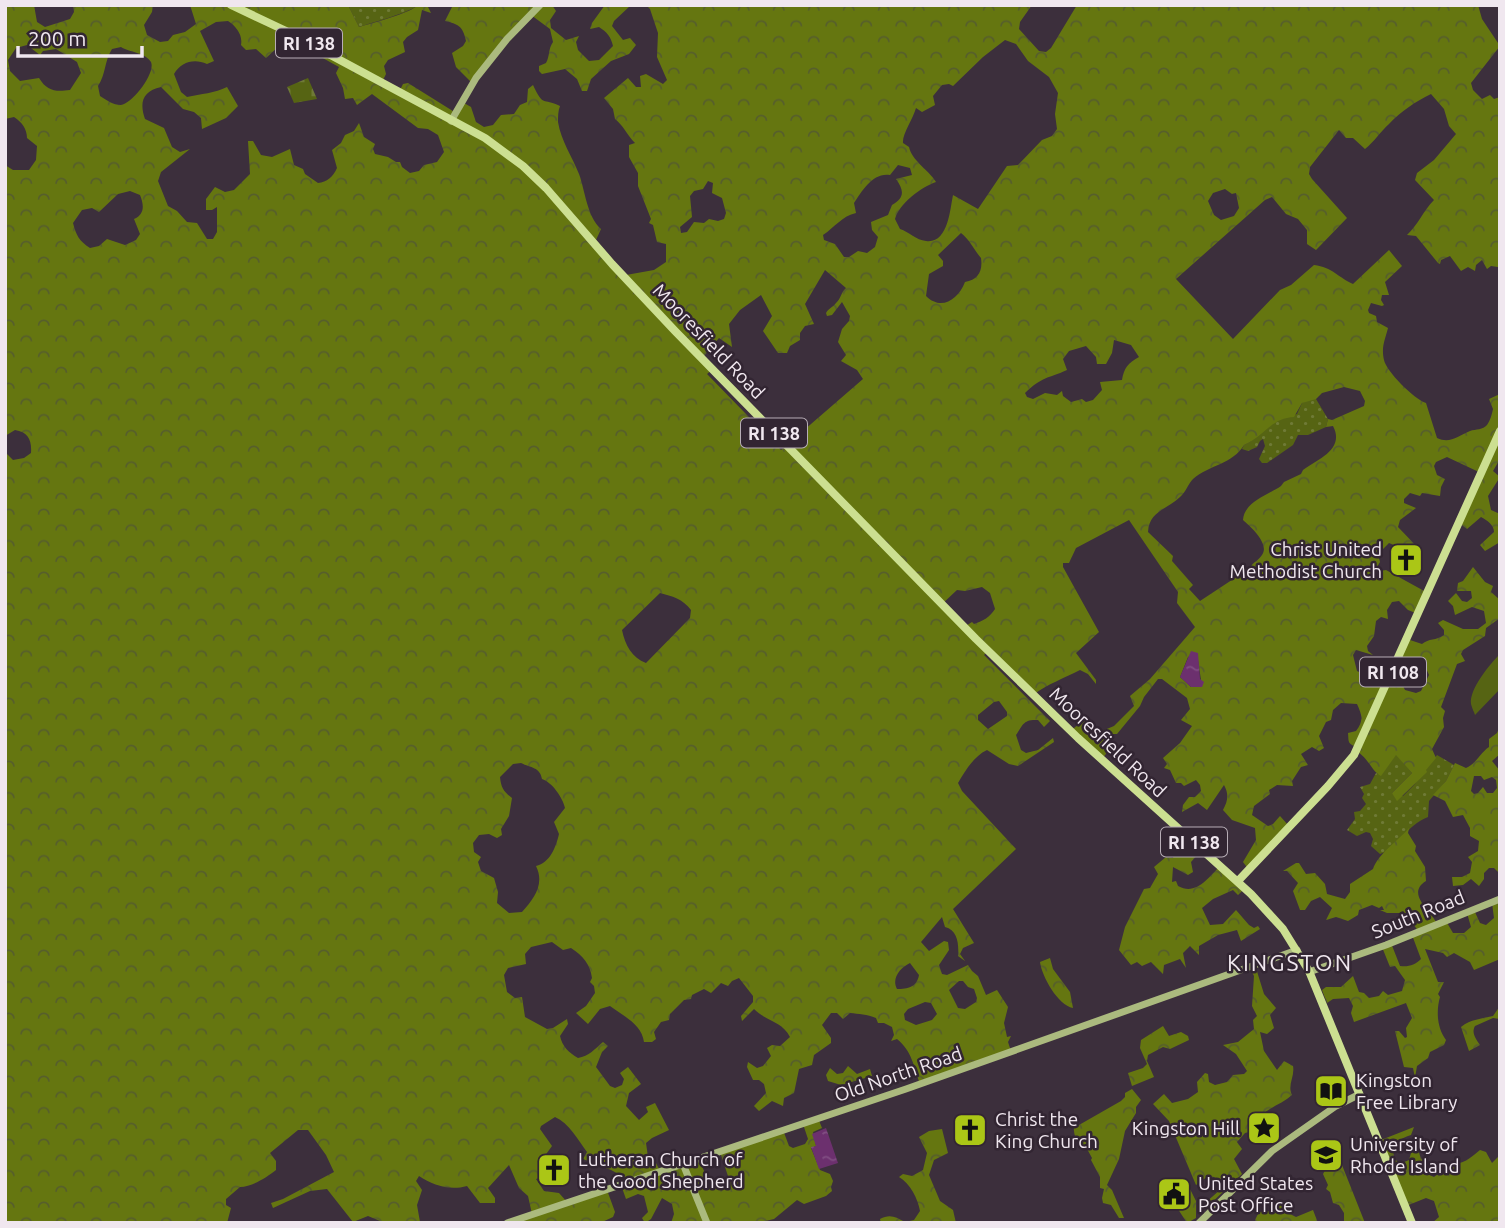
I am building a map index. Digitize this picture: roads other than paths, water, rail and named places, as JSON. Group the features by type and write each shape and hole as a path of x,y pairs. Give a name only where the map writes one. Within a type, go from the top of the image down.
{"main road":[{"name":"Mooresfield Road","path":"231,5 284,30 504,151 546,188 612,264 976,639 1078,738 1238,881"},
{"name":"RI 108","path":"1238,881 1336,778 1354,755 1500,431"},
{"name":"RI 138","path":"1238,881 1275,919 1309,972 1412,1223"}],"street":[{"path":"451,121 481,71 540,5"},
{"name":"South Road","path":"1309,972 1386,945 1500,899"},
{"name":"Old North Road","path":"507,1223 906,1089 1297,950"},
{"path":"1199,1223 1272,1151 1336,1106 1360,1094"},
{"path":"683,1164 707,1223"}],"water":[{"path":"1191,651 1198,653 1200,679 1204,682 1202,687 1191,687 1180,677"},
{"path":"826,1128 838,1163 819,1169 811,1147 816,1146 812,1134"}],"place":[{"name":"Christ United Methodist Church","path":"1406,560"},
{"name":"Kingston Free Library","path":"1331,1091"},
{"name":"Kingston Hill","path":"1264,1128"},
{"name":"Christ the King Church","path":"970,1130"},
{"name":"University of Rhode Island","path":"1326,1155"},
{"name":"Lutheran Church of the Good Shepherd","path":"554,1170"},
{"name":"United States Post Office","path":"1174,1194"}],"district":[{"name":"KINGSTON","path":"1290,962"}]}
